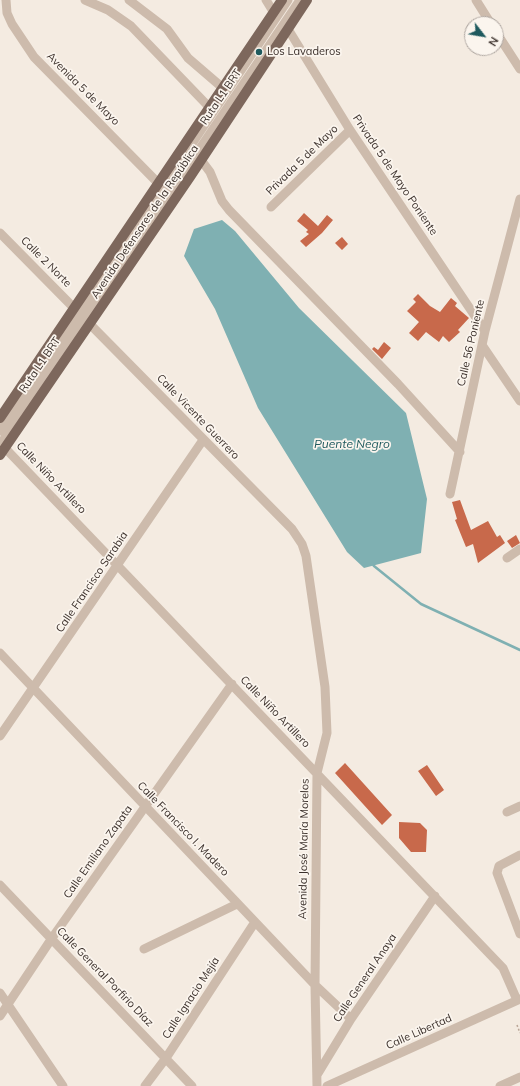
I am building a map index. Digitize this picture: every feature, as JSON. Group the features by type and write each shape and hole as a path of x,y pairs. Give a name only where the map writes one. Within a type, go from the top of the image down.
{"main road":[{"name":"Avenida Defensores de la República","path":"2,449 83,316 159,184 224,89 282,0"},
{"name":"Avenida Defensores de la República","path":"0,418 83,316 201,160 307,0"}],"street":[{"name":"Avenida 5 de Mayo","path":"6,0 7,13 12,24 34,57 159,184"},
{"path":"86,0 108,10 131,26 210,108"},
{"path":"129,0 167,29 188,58 224,89"},
{"path":"266,0 274,12"},
{"name":"Ruta L1 BRT","path":"83,316 288,0"},
{"name":"Ruta L1 BRT","path":"0,431 83,316 300,0"},
{"path":"476,0 486,16"},
{"name":"Privada 5 de Mayo Poniente","path":"288,29 350,130 486,331"},
{"path":"504,44 520,69"},
{"name":"Privada 5 de Mayo","path":"271,207 350,130"},
{"path":"201,160 210,172 222,201 229,210 398,384 460,452"},
{"name":"Calle 56 Poniente","path":"450,494 482,345 520,198"},
{"name":"Calle 2 Norte","path":"0,233 83,316"},
{"name":"Calle Vicente Guerrero","path":"83,316 292,529 302,544"},
{"path":"482,345 520,401"},
{"name":"Calle Francisco Sarabia","path":"0,736 203,440"},
{"name":"Calle Niño Artillero","path":"2,449 118,565 503,968 519,1000"},
{"name":"Avenida José María Morelos","path":"302,544 306,556 325,687 327,733 317,773 315,985 317,1086"},
{"path":"507,558 520,549"},
{"name":"Calle Francisco I. Madero","path":"0,653 237,904 315,985 351,1019"},
{"name":"Calle Emiliano Zapata","path":"0,1016 52,938 232,684"},
{"path":"507,812 520,806"},
{"path":"520,855 499,866 497,873 520,934"},
{"name":"Calle General Porfirio Díaz","path":"0,885 192,1086"},
{"name":"Calle General Anaya","path":"317,1074 351,1019 435,896"},
{"path":"144,949 237,904"},
{"name":"Calle Ignacio Mejía","path":"145,1086 166,1058 255,922"},
{"path":"0,993 63,1086"},
{"name":"Calle Libertad","path":"327,1086 519,1000"},
{"path":"500,1086 520,1077"}],"path":[{"path":"517,1025 520,1033"}],"water":[{"name":"Puente Negro","path":"222,220 235,231 299,308 406,413 427,499 421,553 364,568 347,552 258,408 215,309 184,256 194,229"}],"building":[{"path":"304,213 318,226 327,215 333,220 322,233 306,247 300,241 309,234 306,232 308,230 297,221"},
{"path":"342,237 348,244 342,250 335,243"},
{"path":"418,294 430,306 440,312 451,298 457,303 455,306 469,318 458,330 460,332 449,342 443,336 439,342 426,332 418,341 409,333 419,322 407,311 416,302 413,299"},
{"path":"384,342 391,348 382,359 372,349 374,347 378,350"},
{"path":"460,500 471,530 488,521 497,537 500,535 505,543 478,563 473,544 466,547 455,520 457,519 452,502"},
{"path":"516,535 520,543 512,548 507,541"},
{"path":"345,763 392,815 382,825 335,773"},
{"path":"427,765 444,790 436,796 418,771"},
{"path":"399,822 420,823 427,830 426,852 411,852 399,838"}],"waterway":[{"path":"372,563 421,604 520,650"}],"place":[{"name":"Los Lavaderos","path":"259,52"}]}
